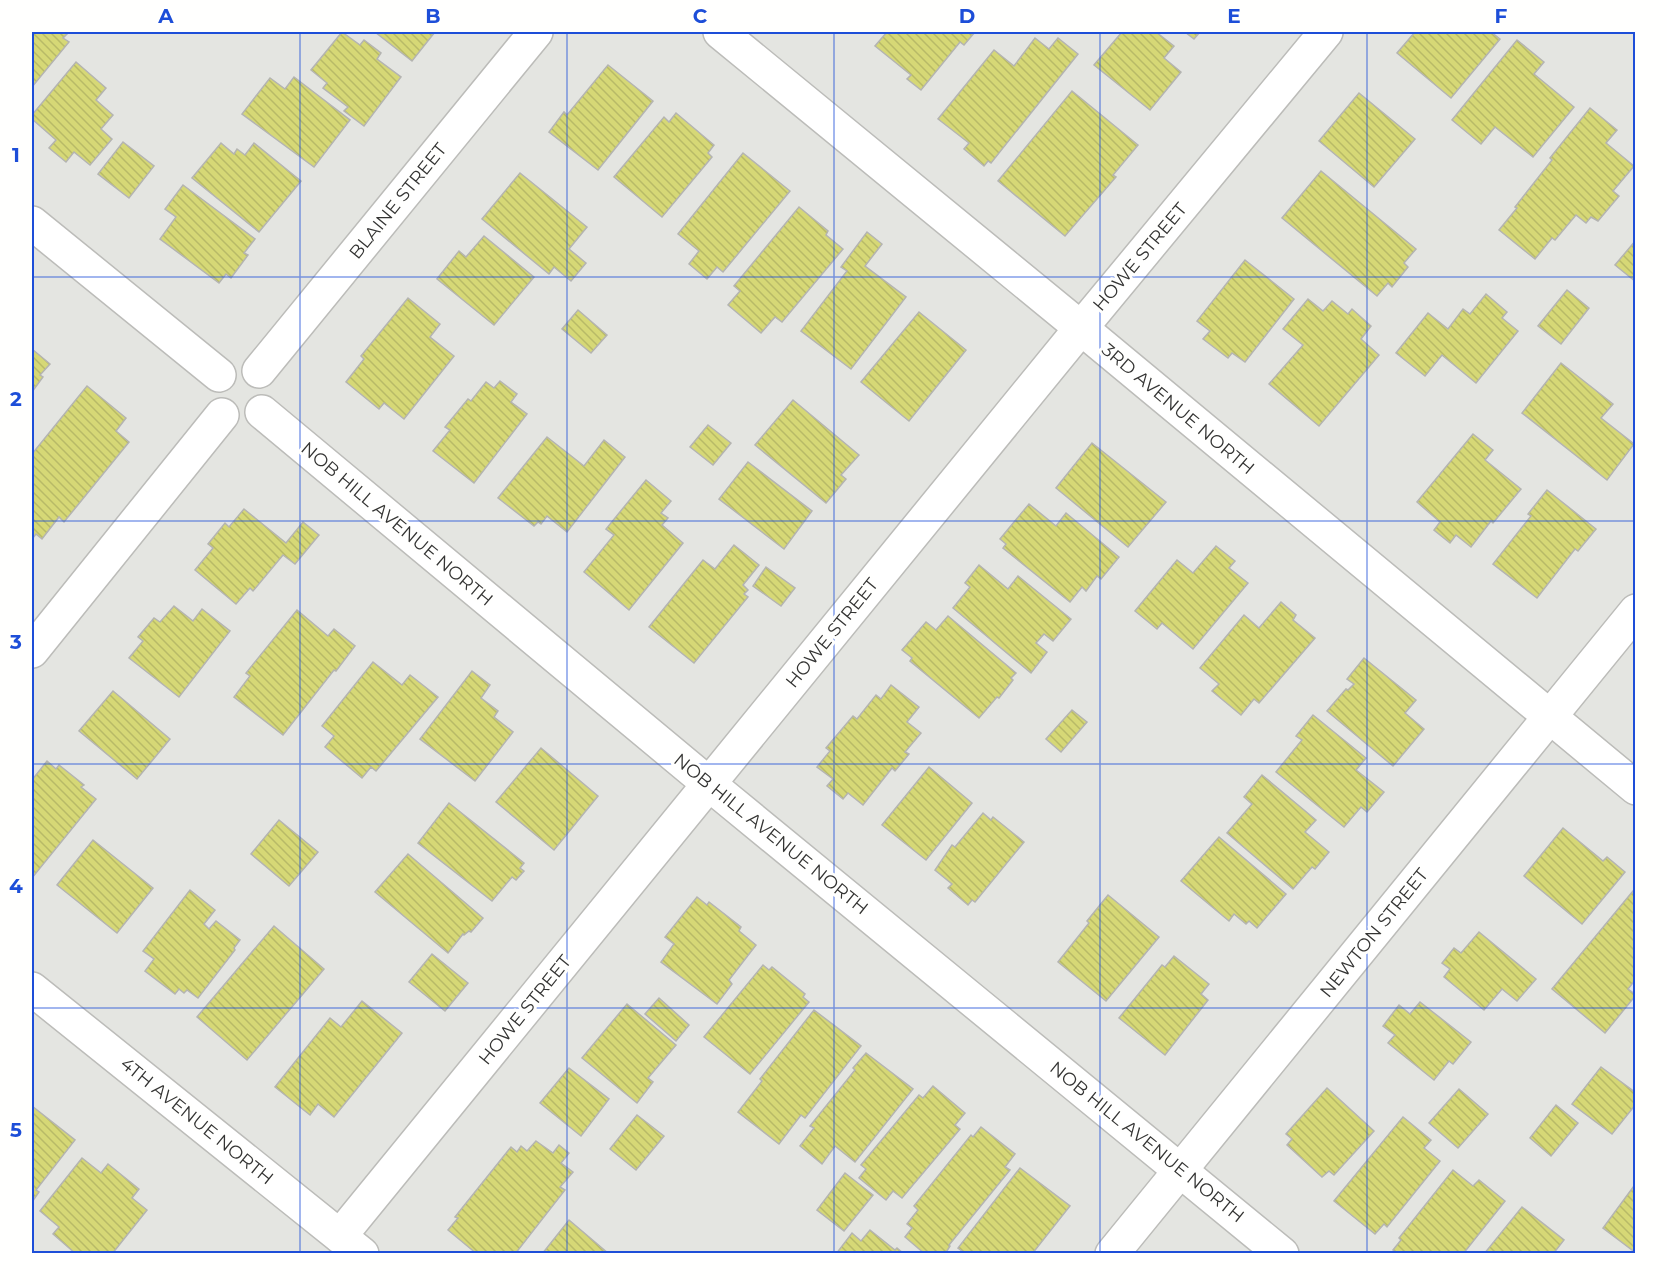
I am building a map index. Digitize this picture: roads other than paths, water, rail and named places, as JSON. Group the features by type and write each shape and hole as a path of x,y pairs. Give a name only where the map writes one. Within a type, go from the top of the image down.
{"street":[{"name":"BLAINE STREET","path":"259,371 536,32"},
{"name":"3RD AVENUE NORTH","path":"720,32 1635,788"},
{"name":"HOWE STREET","path":"351,1245 709,784 1326,32"},
{"path":"32,223 219,375"},
{"path":"237,364 246,364 259,371 267,380 270,389 269,399 262,412 250,420 241,422 222,415 213,398 215,380 219,375 228,367 237,364"},
{"name":"NOB HILL AVENUE NORTH","path":"262,412 709,784 1282,1254"},
{"path":"32,651 222,415"},
{"name":"NEWTON STREET","path":"1112,1254 1635,611"},
{"name":"4TH AVENUE NORTH","path":"32,988 351,1245"}]}
